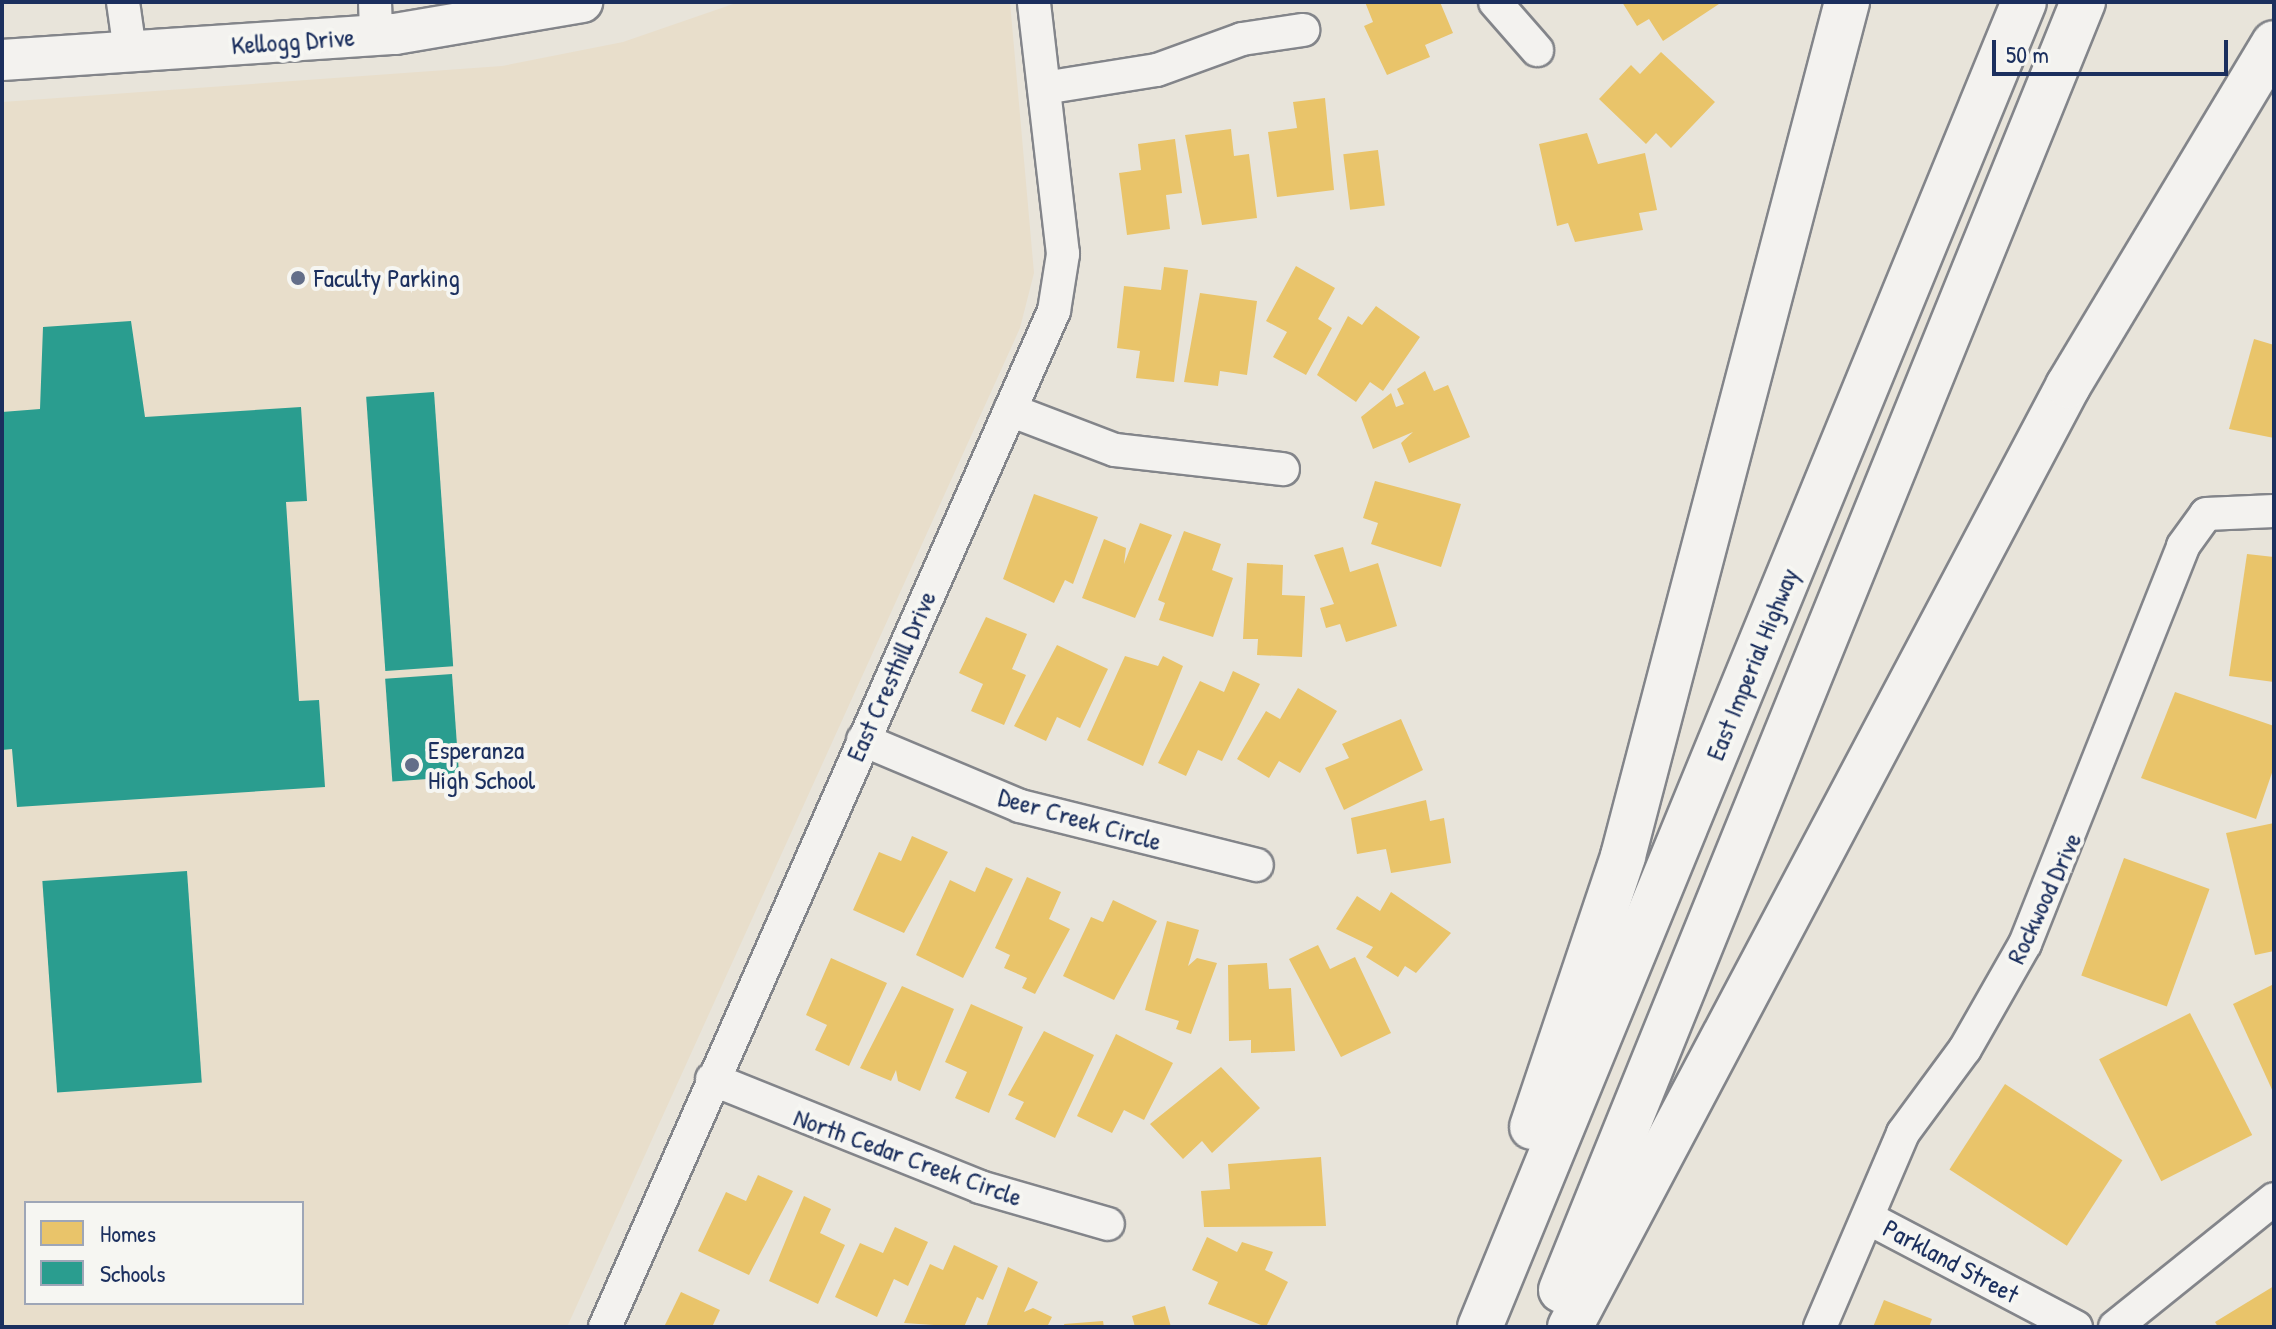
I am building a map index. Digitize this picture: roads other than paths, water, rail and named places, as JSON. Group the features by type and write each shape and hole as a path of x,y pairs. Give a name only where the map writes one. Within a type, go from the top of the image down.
{"highway":[{"path":"1466,1327 1623,856 1847,2"},
{"name":"East Imperial Highway","path":"1480,1327 2024,2"},
{"path":"1546,1327 2079,11"},
{"path":"1570,1327 2068,386 2274,43"}],"main road":[{"name":"Kellogg Drive","path":"2,60 130,51 376,19 582,2"}],"street":[{"path":"123,2 130,51"},
{"name":"East Cresthill Drive","path":"605,1327 1054,311 1063,254 1034,2"},
{"path":"1495,2 1537,50"},
{"path":"1044,88 1157,70 1242,39 1303,30"},
{"path":"1010,410 1115,450 1283,469"},
{"name":"Rockwood Drive","path":"1820,1327 1903,1133 1965,1049 2025,944 2183,546 2206,514 2274,511"},
{"name":"Deer Creek Circle","path":"863,740 1020,806 1257,865"},
{"name":"North Cedar Creek Circle","path":"712,1079 980,1187 1108,1224"},
{"path":"2115,1327 2274,1199"},
{"name":"Parkland Street","path":"1868,1218 2076,1327"}],"place":[{"name":"Faculty Parking","path":"298,278"},
{"name":"Esperanza High School","path":"412,765"}]}
